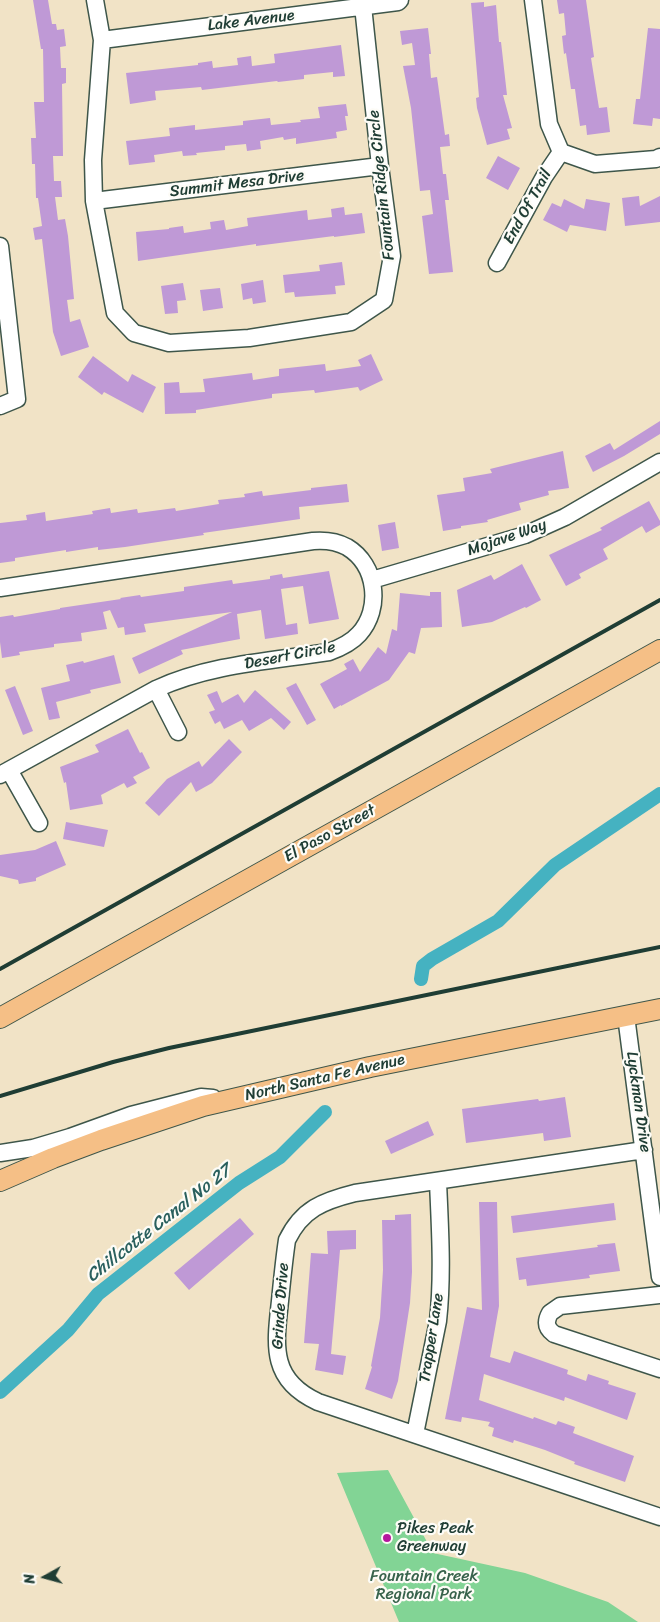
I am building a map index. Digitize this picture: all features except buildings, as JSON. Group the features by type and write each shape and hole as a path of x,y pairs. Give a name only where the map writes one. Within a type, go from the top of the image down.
{"main road":[{"name":"El Paso Street","path":"0,1018 660,650"},
{"name":"North Santa Fe Avenue","path":"0,1181 53,1158 134,1128 228,1100 370,1067 660,1009"}],"street":[{"name":"Fountain Ridge Circle","path":"95,0 102,40 93,160 94,201 115,313 134,334 169,344 249,338 351,322 384,300 392,256 380,166 363,6"},
{"name":"Lake Avenue","path":"102,40 398,2 400,0"},
{"path":"533,0 549,124 561,152 596,164 656,159 660,157"},
{"name":"End Of Trail","path":"498,263 544,177 561,152"},
{"name":"Summit Mesa Drive","path":"94,201 380,166"},
{"path":"0,246 17,399 0,406"},
{"name":"Mojave Way","path":"372,580 525,535 565,517 660,462"},
{"name":"Desert Circle","path":"0,588 313,540 330,540 346,547 362,559 372,580 374,598 369,618 359,634 345,645 329,652 210,670 177,679 5,772"},
{"path":"156,689 178,732"},
{"path":"5,772 39,823"},
{"name":"Lyckman Drive","path":"626,1016 660,1277"},
{"path":"0,1153 33,1148 131,1115 201,1097 228,1100"},
{"name":"Grinde Drive","path":"644,1150 354,1193 324,1201 300,1218 287,1240 277,1328 277,1354 285,1376 295,1388 305,1396 318,1402 660,1517"},
{"name":"Trapper Lane","path":"415,1434 438,1321 440,1302 438,1182"},
{"path":"660,1295 560,1306 550,1313 546,1322 547,1327 554,1334 660,1368"}],"green space":[{"name":"Fountain Creek Regional Park","path":"388,1470 433,1553 525,1573 608,1602 638,1622 399,1622 337,1473"}],"waterway":[{"name":"Chillcotte Canal No 27","path":"421,979 423,966 432,959 498,921 555,865 660,794"},
{"name":"Chillcotte Canal No 27","path":"0,1392 68,1330 98,1294 239,1183 280,1157 325,1112"}],"railway":[{"path":"0,969 660,600"},
{"path":"0,1096 113,1062 169,1048 660,947"}],"place":[{"name":"Pikes Peak Greenway","path":"387,1538"}]}
